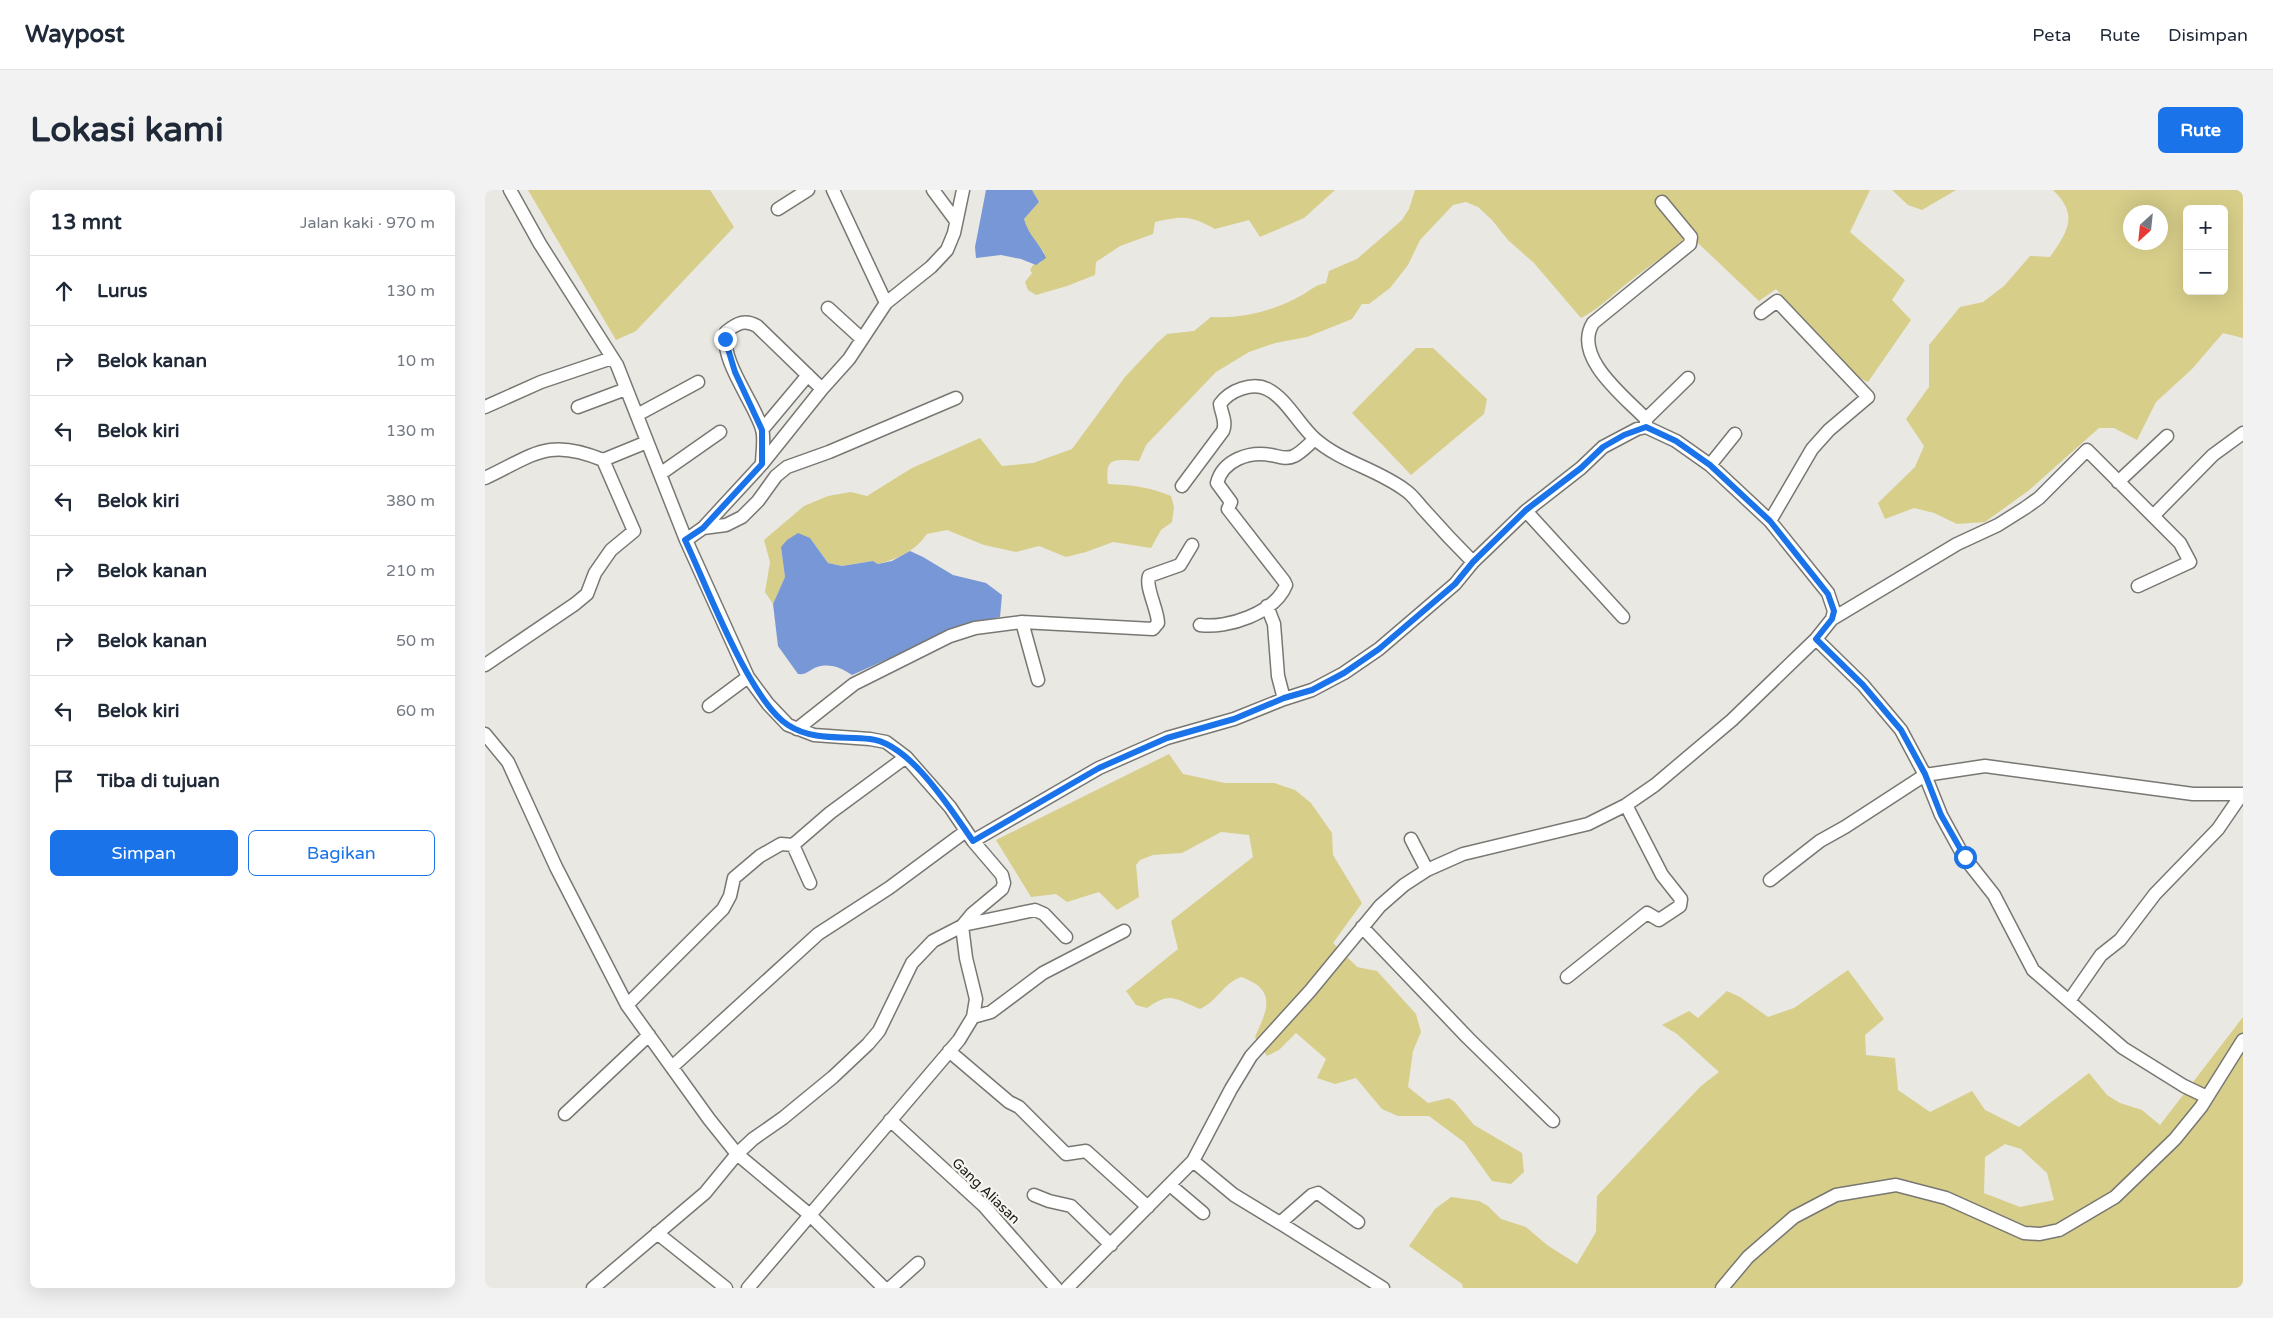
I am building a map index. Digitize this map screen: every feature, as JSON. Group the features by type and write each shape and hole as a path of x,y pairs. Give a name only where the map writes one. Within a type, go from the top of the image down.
{"street":[{"path":"510,190 540,244 613,358 685,540 749,677 768,704 787,725 797,729 814,735 870,739 885,742 906,757 950,807 969,836 1002,875 1004,883 1002,889 972,914 963,927 966,958 976,999 973,1017 959,1040 748,1288"},
{"path":"778,209 808,190"},
{"path":"833,190 886,303"},
{"path":"933,190 956,221"},
{"path":"685,540 703,528 762,464 822,389 849,359 886,303 931,266 947,250 954,233 963,190"},
{"path":"1662,202 1691,238 1690,244 1593,323 1588,331 1588,350 1594,361 1613,385 1646,423 1710,465 1773,525 1828,594 1834,611 1832,619"},
{"path":"1761,314 1777,301 1868,397 1829,430 1812,448 1773,525"},
{"path":"828,308 862,339"},
{"path":"762,464 762,430 735,372 725,339 726,332 738,323 750,322 757,326 822,389"},
{"path":"485,407 541,382 613,358"},
{"path":"762,430 808,375"},
{"path":"672,1068 818,934 969,836 1099,768 1167,738 1234,719 1284,698 1320,686 1344,673 1379,649 1455,584 1473,562 1526,510 1581,468 1603,447 1646,423 1688,378"},
{"path":"637,415 698,382"},
{"path":"1183,486 1223,430 1225,421 1220,404 1224,398 1236,390 1255,386 1269,390 1289,408 1292,415 1315,439 1345,459 1405,490 1473,562"},
{"path":"578,406 626,389"},
{"path":"703,528 726,525 741,517 758,501 776,476 787,467 829,452 955,398"},
{"path":"660,474 720,432"},
{"path":"2153,516 2213,455 2243,433"},
{"path":"1710,465 1735,434"},
{"path":"2118,482 2167,436"},
{"path":"1200,625 1213,627 1247,618 1267,606 1284,590 1285,581 1228,509 1231,502 1217,481 1223,470 1237,458 1263,454 1285,458 1293,457 1315,439"},
{"path":"603,460 647,442"},
{"path":"485,478 536,452 551,450 581,451 603,460 634,531 611,550 595,573 587,594 485,665"},
{"path":"1067,1288 1193,1162 1251,1056 1310,991 1380,906 1396,891 1427,870 1463,854 1485,847 1588,824 1626,805 1655,785 1716,734 1816,639 1832,619 1957,544 1998,525 2025,508 2039,498 2085,451 2089,450 2118,482 2180,543 2190,562 2138,586"},
{"path":"1526,510 1623,616"},
{"path":"797,729 854,684 950,636 975,628 1022,622 1153,629 1158,623 1158,616 1147,582 1149,576 1181,565 1192,545"},
{"path":"1267,606 1274,624 1278,676 1284,698"},
{"path":"1022,622 1038,680"},
{"path":"1816,639 1863,685 1901,730 1925,774 1949,830 1965,857 1994,895 2033,970 2123,1048 2184,1086 2207,1097"},
{"path":"709,706 749,677"},
{"path":"485,734 508,762 556,867 627,1005 672,1068 737,1154 883,1288"},
{"path":"627,1005 723,909 730,896 734,878 760,856 781,844 793,845 830,813 906,757"},
{"path":"1770,880 1820,841 1845,827 1925,774 1985,766 2193,794 2242,794"},
{"path":"2069,1000 2101,955 2120,940 2155,894 2218,829 2242,794"},
{"path":"1567,977 1647,913 1659,920 1679,906 1681,899 1662,875 1626,805"},
{"path":"1411,839 1427,870"},
{"path":"793,845 810,883"},
{"path":"593,1288 705,1193 737,1154 833,1077 868,1044 879,1031 912,963 933,941 963,927 1035,910 1044,914 1065,936"},
{"path":"1362,927 1468,1038 1553,1121"},
{"path":"973,1017 991,1012 1043,973 1124,931"},
{"path":"565,1114 649,1035"},
{"path":"1722,1288 1748,1257 1794,1218 1836,1195 1896,1185 1946,1198 2024,1233 2040,1234 2059,1230 2115,1197 2175,1139 2207,1097 2243,1040"},
{"path":"949,1051 1009,1102 1019,1107 1066,1154 1071,1155 1083,1151 1090,1154 1149,1207"},
{"name":"Gang Aliasan","path":"890,1120 984,1206 1056,1288"},
{"path":"1193,1162 1234,1195 1383,1288"},
{"path":"1171,1185 1203,1213"},
{"path":"1280,1224 1312,1195 1318,1193 1357,1222"},
{"path":"1034,1195 1071,1206 1111,1245"},
{"path":"657,1233 726,1288"},
{"path":"890,1288 918,1263"}],"shaded area":[{"path":"528,190 710,190 734,227 636,331 616,340"},
{"path":"1032,190 1335,190 1304,218 1260,237 1249,220 1215,229 1199,221 1186,218 1155,222 1153,234 1120,246 1096,262 1095,275 1036,295 1028,290 1025,282 1032,273 1030,270 1033,265 1041,262 1044,252 1028,233 1024,219 1039,202"},
{"path":"1415,190 1870,190 1850,232 1905,280 1892,300 1911,320 1868,382 1859,378 1776,289 1759,301 1697,242 1680,242 1598,307 1581,318 1534,263 1508,240 1492,220 1478,207 1466,202 1453,205 1420,240 1408,265 1390,288 1369,304 1362,304 1352,319 1307,337 1275,343 1249,352 1216,372 1146,445 1139,461 1118,460 1110,464 1107,475 1108,484 1156,490 1171,496 1174,507 1172,522 1161,530 1151,548 1113,542 1066,557 1039,546 1016,552 984,545 947,530 927,534 911,550 892,560 878,564 873,561 842,566 828,563 810,538 781,547 785,577 773,604 765,592 770,562 764,540 804,506 828,496 851,492 867,496 912,468 980,438 1002,466 1033,463 1072,449 1125,377 1167,334 1194,331 1211,317 1234,317 1269,310 1291,301 1316,286 1326,283 1329,271 1357,259 1402,220 1409,209"},
{"path":"1892,190 1956,190 1922,210 1908,205"},
{"path":"2053,190 2243,190 2243,338 2223,333 2192,369 2156,402 2137,440 2114,428 2099,428 2028,491 1985,522 1957,524 1934,513 1914,508 1885,519 1878,503 1915,467 1924,446 1906,419 1929,387 1929,345 1960,307 1983,302 2004,286 2030,256 2050,257 2066,231 2068,215 2066,207"},
{"path":"1416,348 1433,348 1487,399 1484,414 1411,475 1352,413"},
{"path":"1169,754 1183,774 1225,783 1274,783 1295,790 1311,803 1332,833 1333,855 1362,903 1333,943 1357,967 1377,971 1416,1014 1421,1032 1413,1051 1408,1087 1428,1103 1449,1098 1455,1102 1474,1125 1522,1153 1524,1172 1511,1184 1492,1181 1464,1142 1429,1116 1398,1116 1382,1109 1356,1078 1335,1084 1317,1078 1326,1059 1296,1033 1279,1050 1267,1056 1255,1037 1266,1010 1265,995 1253,982 1241,977 1234,980 1212,1001 1200,1009 1173,998 1162,1000 1147,1008 1136,1005 1126,991 1178,949 1171,921 1253,857 1249,835 1221,832 1182,853 1153,855 1140,860 1136,865 1139,897 1117,910 1099,892 1067,902 1056,894 1031,897 996,840"},
{"path":"1848,970 1884,1019 1865,1035 1866,1055 1895,1058 1898,1090 1930,1112 1972,1091 1985,1110 2019,1127 2089,1073 2107,1095 2120,1103 2142,1110 2160,1125 2243,1017 2243,1288 1463,1288 1462,1284 1409,1246 1435,1209 1451,1197 1479,1201 1488,1206 1501,1219 1526,1227 1547,1245 1577,1264 1596,1232 1597,1196 1701,1086 1719,1072 1677,1034 1662,1025 1689,1011 1698,1018 1727,991 1740,997 1768,1017 1794,1008","holes":["2005,1144 2021,1149 2047,1173 2054,1200 2020,1207 1984,1193 1985,1157"]}],"water":[{"path":"986,190 1032,190 1039,202 1024,219 1029,231 1046,258 1036,265 1021,259 1001,255 976,258 975,247"},
{"path":"798,533 810,538 828,563 842,566 873,561 878,564 892,561 910,551 953,575 986,583 1002,595 1000,617 966,624 852,675 840,668 831,666 817,667 806,673 798,674 778,646 773,604 785,577 781,547 787,540"}],"route":[{"path":"725,339 735,372 762,430 762,464 703,528 685,540 749,677 768,704 787,725 814,735 870,739 885,742 906,757 950,807 973,841 1099,768 1167,738 1234,719 1284,698 1312,690 1344,673 1379,649 1455,584 1473,562 1526,510 1581,468 1603,447 1624,435 1646,427 1676,441 1710,465 1770,521 1828,594 1834,611 1832,619 1816,639 1863,685 1901,730 1925,774 1941,815 1965,857"}]}
